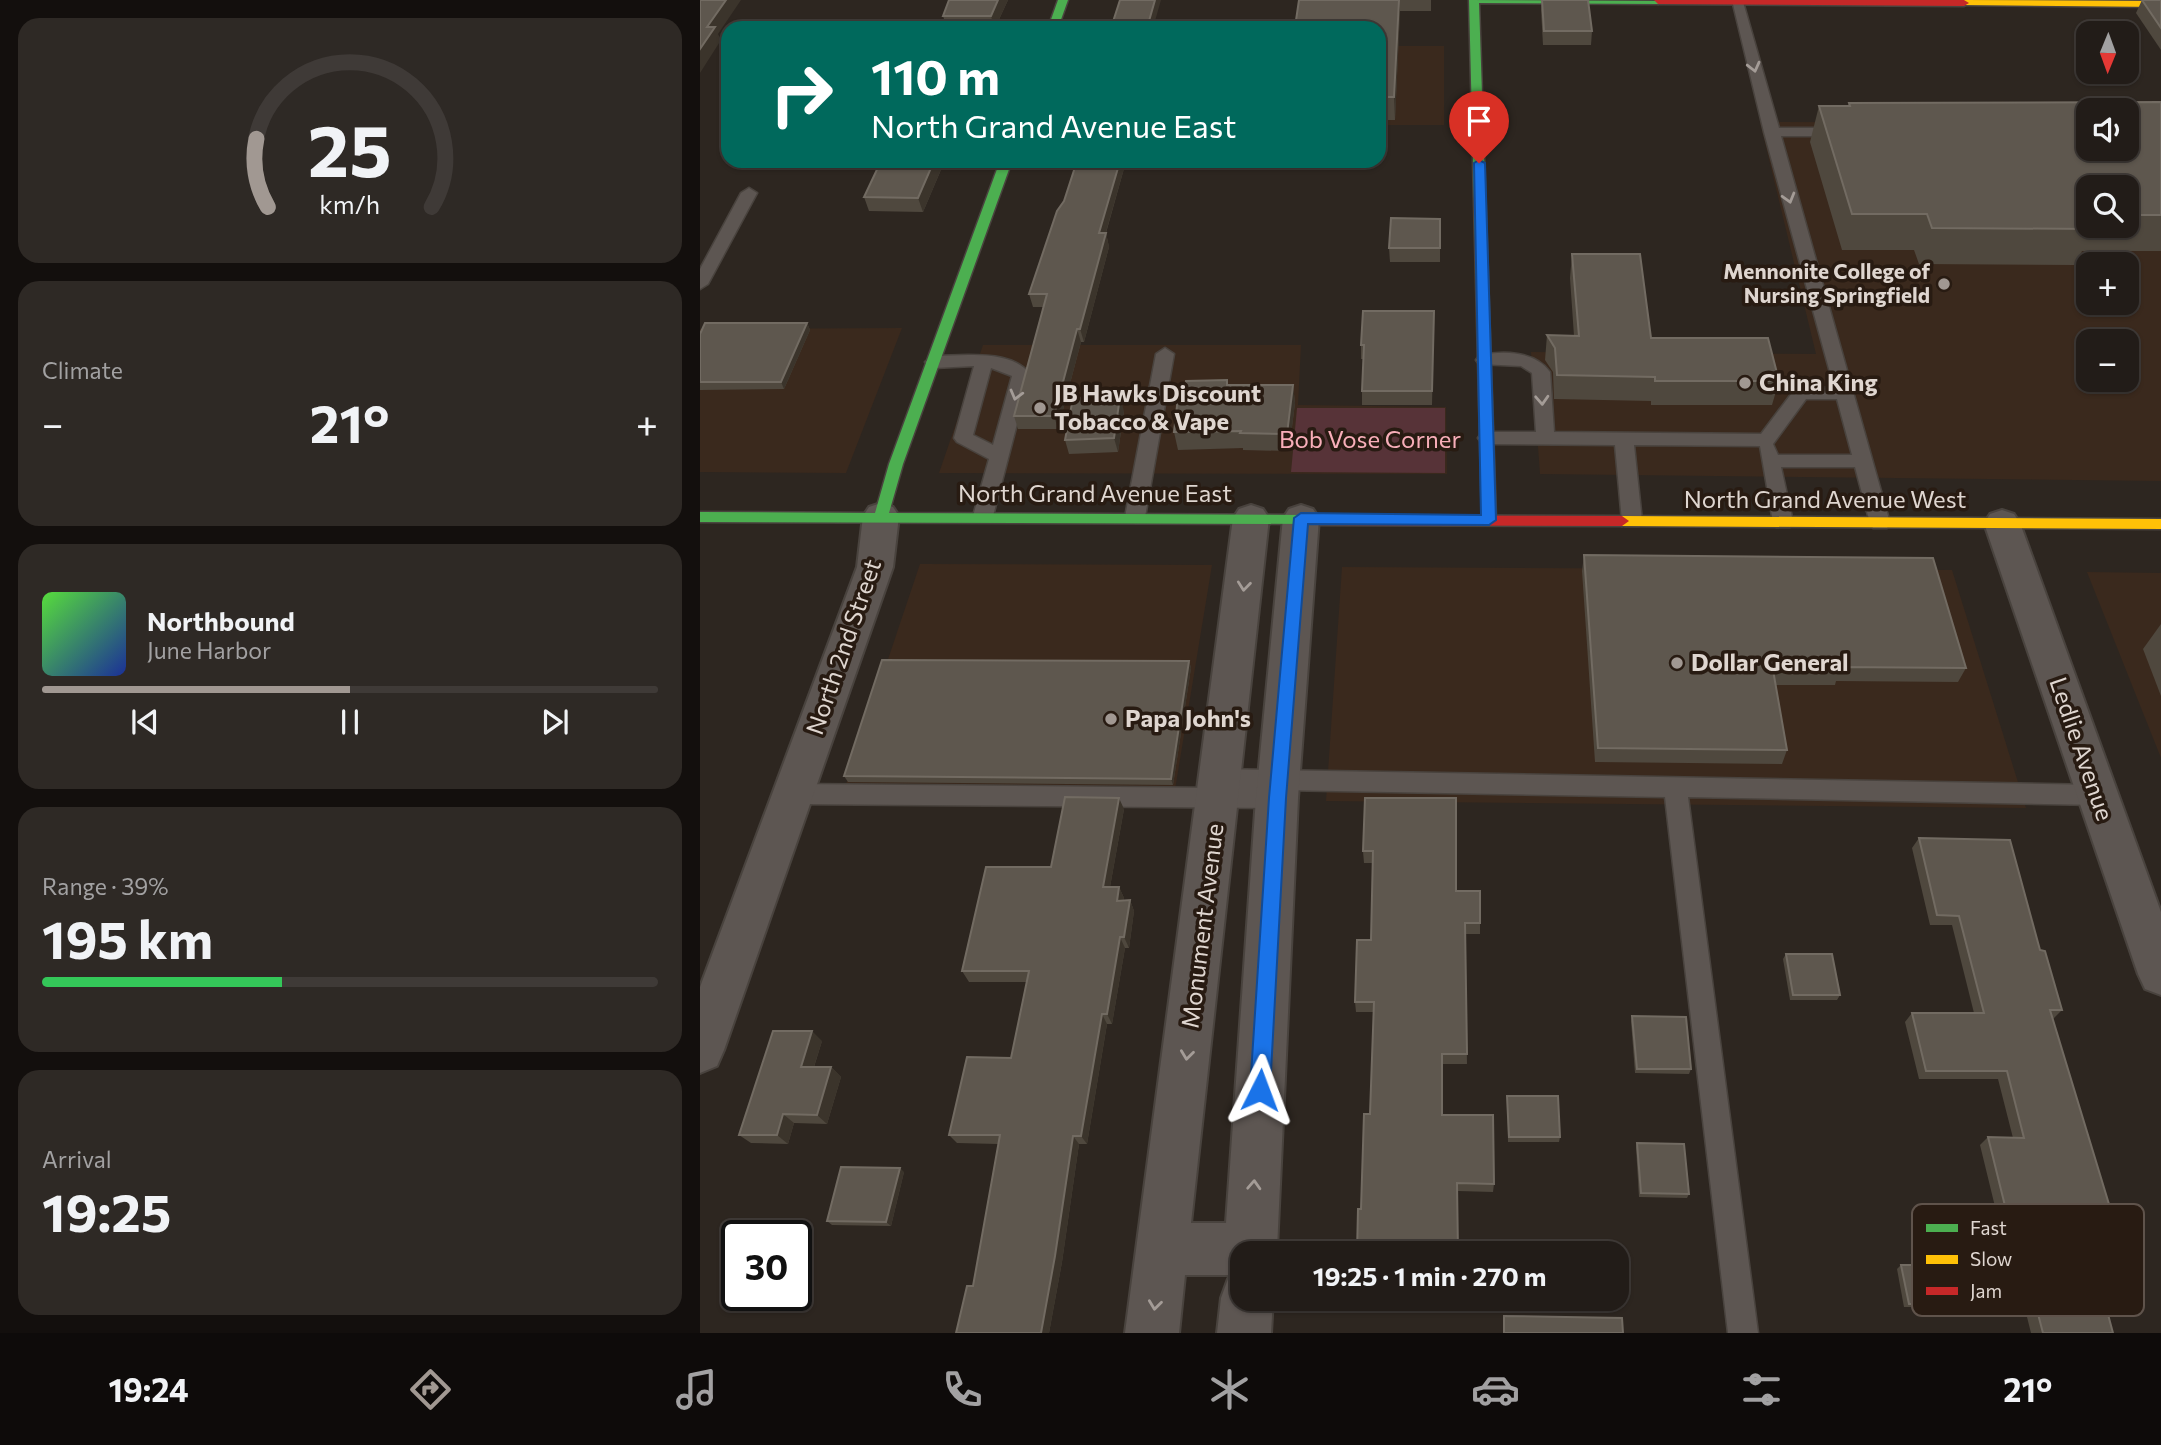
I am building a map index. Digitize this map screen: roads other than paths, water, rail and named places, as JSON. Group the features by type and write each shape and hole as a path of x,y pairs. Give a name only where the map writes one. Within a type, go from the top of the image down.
{"main road":[{"path":"1056,21 1063,0"},
{"path":"1489,520 1474,0 2161,4"},
{"name":"North 2nd Street","path":"881,516 892,475 1003,168"},
{"name":"North Grand Avenue East","path":"700,517 1489,520"},
{"name":"North Grand Avenue West","path":"1489,520 2161,524"}],"street":[{"name":"North 2nd Street","path":"700,1051 874,567 881,516"},
{"name":"Monument Avenue","path":"1152,1333 1251,518"},
{"path":"1251,1241 1278,789 1301,518"},
{"name":"Ledlie Avenue","path":"2002,523 2161,974"},
{"path":"1162,1248 1230,1263"},
{"path":"1244,1333 1246,1311"}],"lane":[{"path":"1737,2 1880,523"},
{"path":"1771,132 1854,132"},
{"path":"700,284 749,193"},
{"path":"1135,517 1165,354"},
{"path":"1485,360 1521,360 1536,365 1541,372 1545,439"},
{"path":"934,362 984,362 1012,366 1021,374 983,516"},
{"path":"984,362 962,438 999,456"},
{"path":"1766,440 1801,393 1843,393"},
{"path":"1488,438 1766,440"},
{"path":"1624,439 1632,521"},
{"path":"1766,440 1783,522"},
{"path":"1771,461 1863,461"},
{"path":"794,794 1220,788 1675,787 2097,795"},
{"path":"1675,787 1743,1333"}],"place":[{"name":"Mennonite College of Nursing Springfield","path":"1944,284"},
{"name":"China King","path":"1745,383"},
{"name":"JB Hawks Discount Tobacco & Vape","path":"1040,408"},
{"name":"Dollar General","path":"1677,663"},
{"name":"Papa John's","path":"1111,719"}],"park label":[{"name":"Bob Vose Corner","path":"1370,440"}]}
